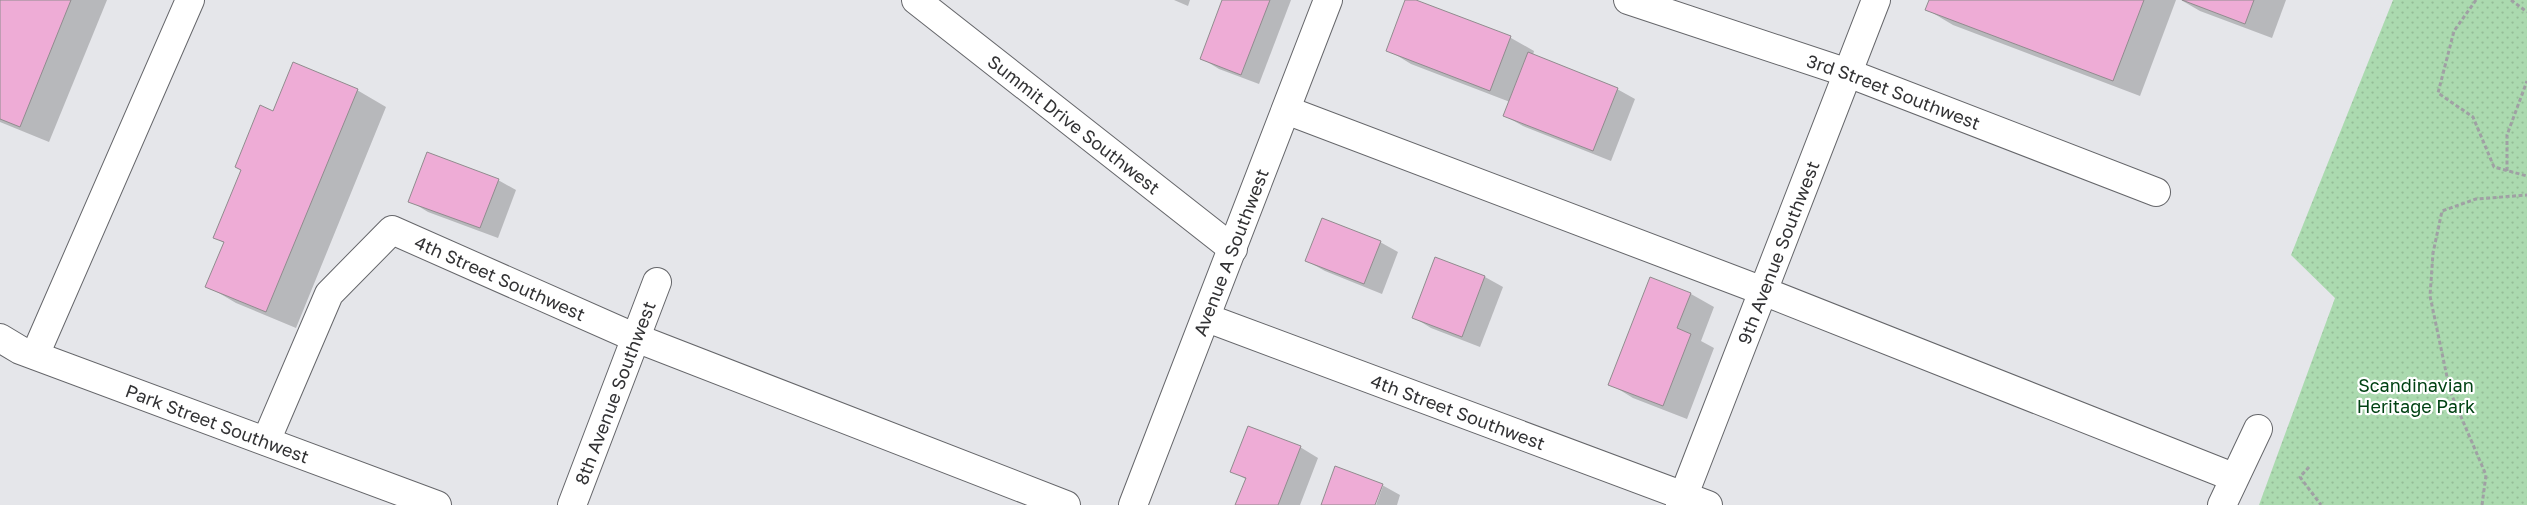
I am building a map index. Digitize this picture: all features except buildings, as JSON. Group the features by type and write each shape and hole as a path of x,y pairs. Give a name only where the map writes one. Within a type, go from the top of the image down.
{"street":[{"path":"36,356 190,0"},
{"name":"Summit Drive Southwest","path":"916,0 1233,249"},
{"name":"Avenue A Southwest","path":"1133,505 1207,318 1328,0"},
{"name":"3rd Street Southwest","path":"1628,0 1848,73 2156,192"},
{"name":"9th Avenue Southwest","path":"1691,502 1763,291 1876,0"},
{"path":"1286,110 1763,291 2233,477"},
{"name":"4th Street Southwest","path":"266,441 330,294 392,230 636,338"},
{"name":"8th Avenue Southwest","path":"572,505 657,282"},
{"name":"4th Street Southwest","path":"1207,318 1691,502"},
{"name":"Park Street Southwest","path":"0,338 20,350 438,505"},
{"path":"636,338 1066,505"},
{"path":"2222,505 2233,477 2258,429"}],"path":[{"path":"2476,0 2454,31 2438,92 2473,117 2494,167 2527,176"},
{"path":"2511,0 2527,12"},
{"path":"2507,171 2507,135 2527,81"},
{"path":"2482,505 2486,475 2450,391 2430,296 2433,253 2442,210 2476,199 2527,195"},
{"path":"2309,467 2300,477 2321,505"}],"green space":[{"name":"Scandinavian Heritage Park","path":"2393,0 2527,0 2527,505 2259,505 2335,298 2291,255"}]}
